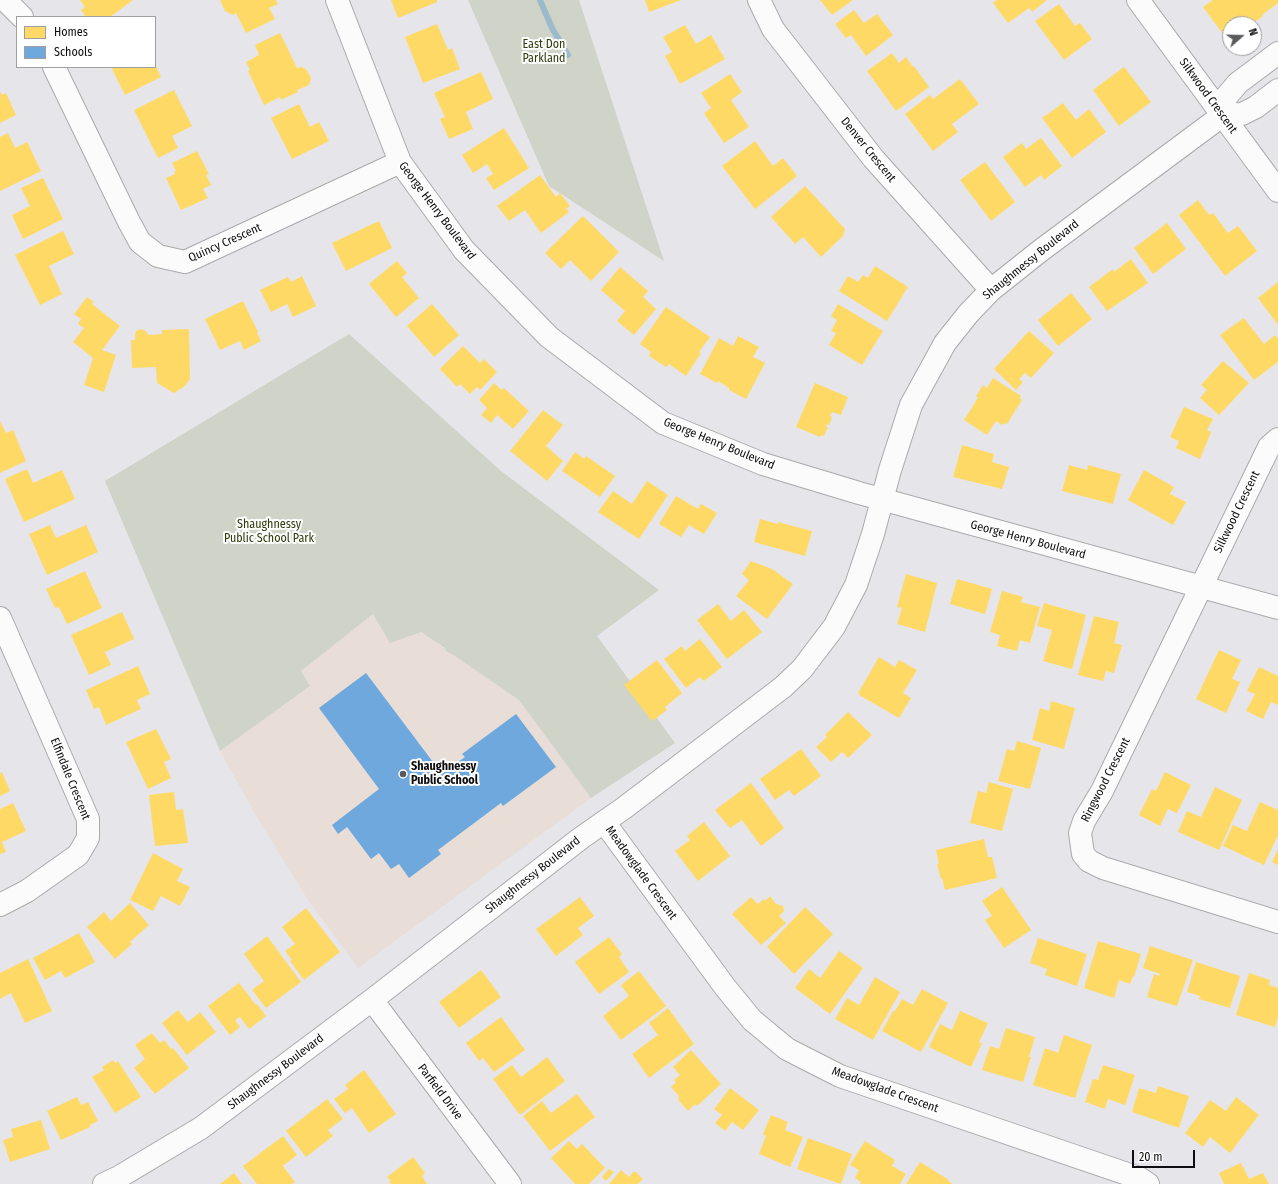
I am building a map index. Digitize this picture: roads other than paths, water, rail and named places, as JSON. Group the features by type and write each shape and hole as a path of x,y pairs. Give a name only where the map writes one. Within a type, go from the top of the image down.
{"street":[{"path":"5,0 21,16"},
{"name":"George Henry Boulevard","path":"337,0 400,162 464,250 550,338 663,423 763,464 859,493 1278,608"},
{"name":"Denver Crescent","path":"759,0 773,30 873,158 991,290"},
{"name":"Silkwood Crescent","path":"1138,0 1278,191"},
{"path":"1278,53 1238,83 1226,97 1223,115 1242,114 1256,107 1278,90"},
{"name":"Quincy Crescent","path":"54,68 140,242 158,256 185,262 400,162"},
{"name":"Shaughmessy Boulevard","path":"882,499 911,405 945,343 968,314 991,290 1040,251 1223,115"},
{"name":"Silkwood Crescent","path":"1201,587 1269,447 1278,439"},
{"name":"Shaughnessy Boulevard","path":"104,1184 119,1177 201,1128 372,1000 569,848 778,691 802,669 834,627 856,585 873,534 882,499"},
{"name":"Ringwood Crescent","path":"1201,587 1105,784 1084,821 1080,833 1083,854 1089,861 1103,868 1278,922"},
{"name":"Elfindale Crescent","path":"0,618 88,819 88,838 78,855 27,891 0,905"},
{"name":"Meadowglade Crescent","path":"604,822 725,987 752,1020 787,1049 840,1076 1139,1178 1148,1184"},
{"name":"Parfield Drive","path":"372,1000 510,1184"}],"waterway":[{"path":"540,0 552,28 568,55"}],"place":[{"name":"Shaughnessy Public School","path":"403,774"}],"park label":[{"name":"East Don Parkland","path":"544,52"},
{"name":"Shaughnessy Public School Park","path":"269,532"}]}
